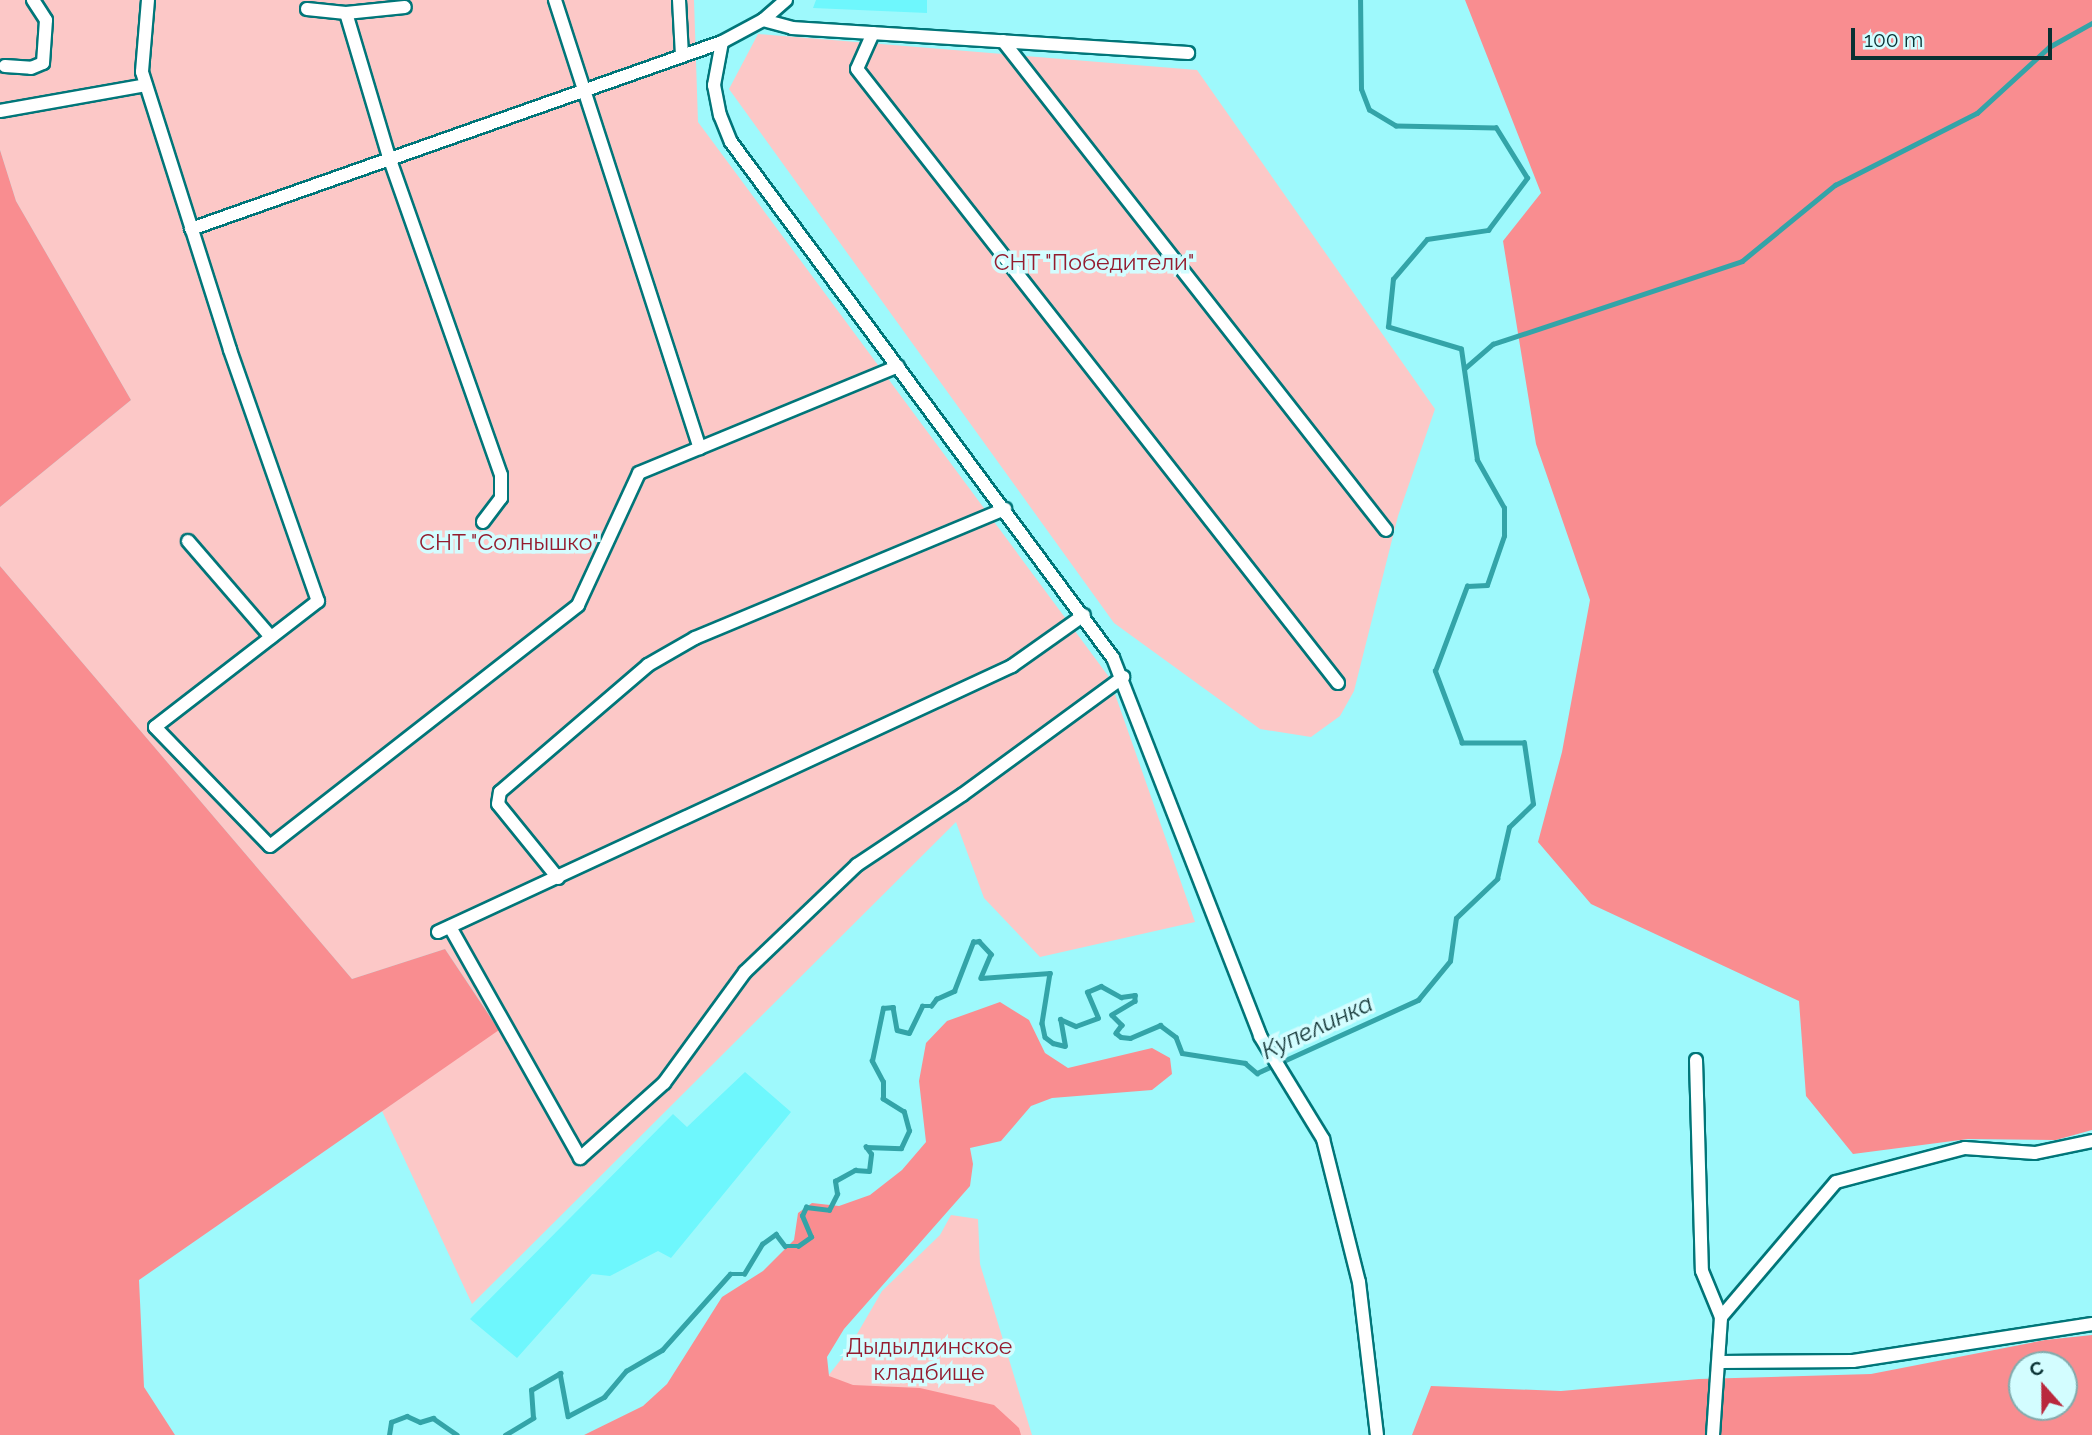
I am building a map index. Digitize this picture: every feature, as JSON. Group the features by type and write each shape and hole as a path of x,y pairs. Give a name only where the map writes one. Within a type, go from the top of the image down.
{"street":[{"path":"5,66 31,68 43,63 46,20 33,0"},
{"path":"148,0 142,72 191,229 318,601 155,727 270,846 578,605 639,473 898,366"},
{"path":"555,0 700,448"},
{"path":"679,0 682,55"},
{"path":"191,229 388,157 583,93 722,42 762,20 786,0"},
{"path":"307,9 346,13 405,7"},
{"path":"346,13 388,157 501,475 501,498 483,522"},
{"path":"762,20 792,29 1188,53"},
{"path":"873,33 857,69 1338,683"},
{"path":"1003,41 1386,530"},
{"path":"722,42 714,85 720,115 732,142 1084,615 1123,677 1269,1055 1323,1139 1359,1282 1377,1435"},
{"path":"0,111 146,85"},
{"path":"558,878 498,804 500,792 648,665 695,638 1005,509"},
{"path":"188,541 271,637"},
{"path":"1084,615 1012,666 444,930 580,1158 664,1083 745,972 857,865 962,795 1123,677"},
{"path":"1696,1060 1702,1271 1721,1317 1713,1435"},
{"path":"1721,1317 1836,1182 1965,1148 2035,1153 2092,1140"},
{"path":"1720,1362 1853,1361 2092,1324"}],"shaded area":[{"path":"816,0 927,0 927,13 813,8"},
{"path":"1465,0 2092,0 2092,1130 2056,1140 1968,1139 1853,1154 1806,1096 1799,1001 1591,904 1538,842 1562,752 1590,600 1536,444 1503,241 1541,193"},
{"path":"0,150 16,201 131,400 0,507"},
{"path":"0,566 352,979 445,949 499,1030 139,1280 144,1387 175,1435 0,1435"},
{"path":"1000,1002 1029,1020 1045,1053 1068,1068 1152,1048 1170,1058 1172,1074 1152,1090 1052,1098 1031,1106 1001,1141 970,1148 973,1164 970,1186 844,1329 827,1357 829,1376 853,1385 920,1388 994,1405 1019,1428 1021,1435 584,1435 643,1406 667,1384 722,1297 763,1271 794,1240 798,1213 812,1203 839,1206 870,1195 902,1170 926,1142 919,1081 926,1043 947,1021"},
{"path":"745,1072 791,1112 671,1258 658,1251 610,1276 592,1274 517,1358 470,1319 673,1114 687,1127"},
{"path":"2092,1335 2092,1435 1412,1435 1431,1386 1561,1391 1699,1379 1871,1374 2045,1340"}],"green space":[{"name":"СНТ \"Солнышко\"","path":"0,0 694,0 698,122 1109,677 1195,922 1040,957 984,898 956,822 472,1304 382,1111 499,1029 445,949 352,979 0,566 0,507 131,400 16,201 0,150"},
{"name":"СНТ \"Победители\"","path":"758,34 1197,70 1435,409 1398,516 1354,691 1340,716 1311,737 1260,729 1114,623 729,89"},
{"name":"Дыдылдинское кладбище","path":"951,1215 978,1219 980,1264 1032,1435 782,1435 846,1353 882,1291 940,1235"}],"waterway":[{"name":"Купелинка","path":"505,1435 533,1418 531,1390 560,1373 568,1416 604,1397 626,1371 662,1350 730,1274 744,1274 762,1244 776,1234 785,1246 798,1246 811,1237 802,1216 806,1207 829,1210 837,1194 835,1181 855,1170 869,1171 871,1154 866,1147 901,1148 909,1131 904,1112 883,1099 883,1082 872,1061 883,1008 893,1007 897,1030 909,1033 922,1006 931,1006 936,999 954,991 973,942 979,941 991,954 981,978 1050,973 1042,1023 1045,1037 1053,1043 1065,1046 1060,1019 1076,1026 1098,1018 1087,992 1101,986 1121,997 1135,995 1135,1001 1112,1015 1122,1025 1116,1033 1121,1037 1130,1038 1160,1025 1176,1037 1182,1053 1245,1063 1257,1073 1418,1000 1450,961 1456,918 1497,879 1509,827 1533,804 1524,743 1462,743 1435,671 1467,586 1487,585 1504,536 1504,508 1477,460 1461,349 1388,327 1393,279 1427,239 1488,230 1527,178 1496,128 1396,126 1369,110 1361,89 1360,0"},
{"path":"1464,369 1493,344 1742,261 1835,185 1977,113 2049,47 2092,23"},
{"name":"Купелинка","path":"389,1435 391,1422 407,1416 420,1422 433,1418 457,1435"}]}
